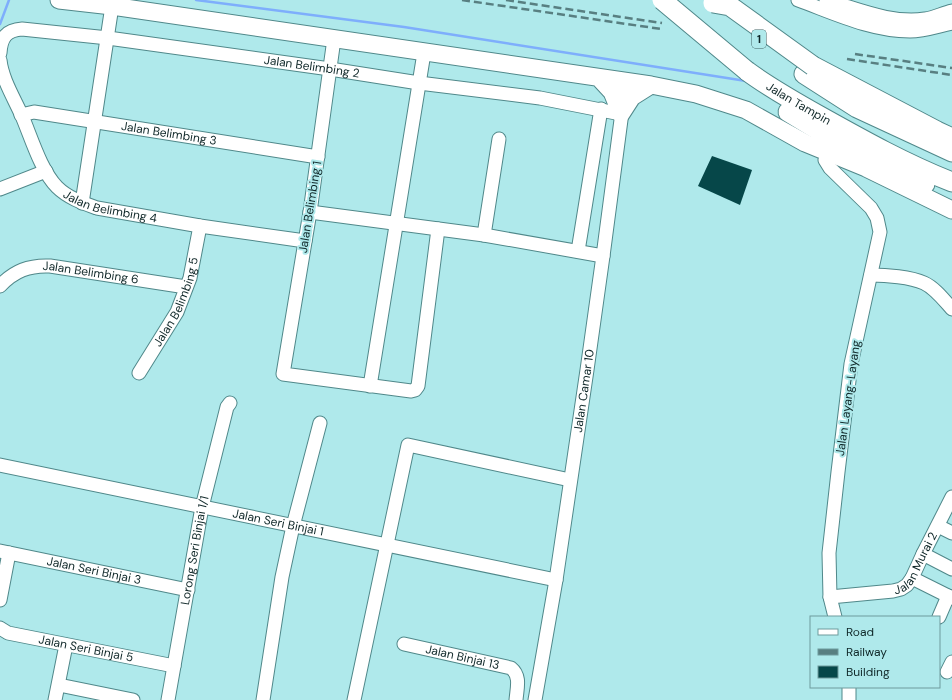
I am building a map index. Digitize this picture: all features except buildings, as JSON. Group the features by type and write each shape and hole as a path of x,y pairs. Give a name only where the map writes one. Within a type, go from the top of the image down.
{"highway":[{"name":"Jalan Tampin","path":"662,0 747,71 765,84 856,136 927,172 951,194"},
{"path":"711,2 730,6 857,108 952,152"},
{"path":"808,70 952,138"},
{"path":"765,84 779,106 860,156 951,194"}],"main road":[{"path":"59,0 112,6 424,53 651,85 696,94 746,110 805,143 866,168 951,194"},
{"path":"599,78 612,92 621,114"},
{"path":"621,114 632,97 651,85"}],"street":[{"path":"798,0 852,20 889,30 910,31 927,29 952,23"},
{"path":"826,0 874,15 904,20 926,19 952,11"},
{"path":"82,203 112,6"},
{"name":"Jalan Belimbing 2","path":"0,53 2,40 7,33 13,30 22,29 108,38 419,83 540,98 621,114"},
{"name":"Jalan Belimbing 1","path":"334,39 310,212 283,374 370,386"},
{"path":"424,53 370,386 411,391 415,390 418,386 438,229"},
{"name":"Jalan Belimbing 4","path":"0,60 5,90 21,115 46,171 57,187 69,196 82,203 97,208 200,226 305,241"},
{"name":"Jalan Camar 10","path":"535,700 556,580 603,256 626,82"},
{"path":"578,251 601,109"},
{"name":"Jalan Belimbing 3","path":"21,115 34,112 318,156"},
{"path":"484,235 498,139"},
{"name":"Jalan Layang-Layang","path":"827,152 825,160 830,168 871,208 877,218 880,232 851,364 830,538 830,597 835,616"},
{"path":"0,188 46,171"},
{"path":"310,212 484,235 603,256"},
{"name":"Jalan Belimbing 5","path":"139,373 176,312 186,288 190,278 200,226"},
{"name":"Jalan Belimbing 6","path":"0,286 17,272 39,265 186,288"},
{"path":"871,275 886,275 924,283 936,291 952,309"},
{"name":"Lorong Seri Binjai 1/1","path":"168,700 202,507 227,407 230,403"},
{"path":"263,700 282,577 293,526 320,423"},
{"path":"354,700 408,445 570,480"},
{"name":"Jalan Seri Binjai 1","path":"0,465 556,580"},
{"name":"Jalan Murai 2","path":"830,597 893,591 901,589 907,585 952,501"},
{"path":"938,526 952,533"},
{"path":"0,600 4,552"},
{"name":"Jalan Seri Binjai 3","path":"4,552 188,590"},
{"path":"923,554 952,569"},
{"path":"912,578 950,597 940,616"},
{"name":"Jalan Seri Binjai 5","path":"0,628 8,633 174,666"},
{"name":"Jalan Binjai 13","path":"404,644 511,668 516,672 517,676 516,700"},
{"path":"55,700 66,645"},
{"path":"59,685 133,700"},
{"path":"849,688 849,700"}],"waterway":[{"path":"0,24 9,0"},
{"path":"196,0 404,27 746,81"}],"railway":[{"path":"462,0 661,29"},
{"path":"506,0 662,23"},
{"path":"855,54 952,68"},
{"path":"847,59 952,75"}]}
